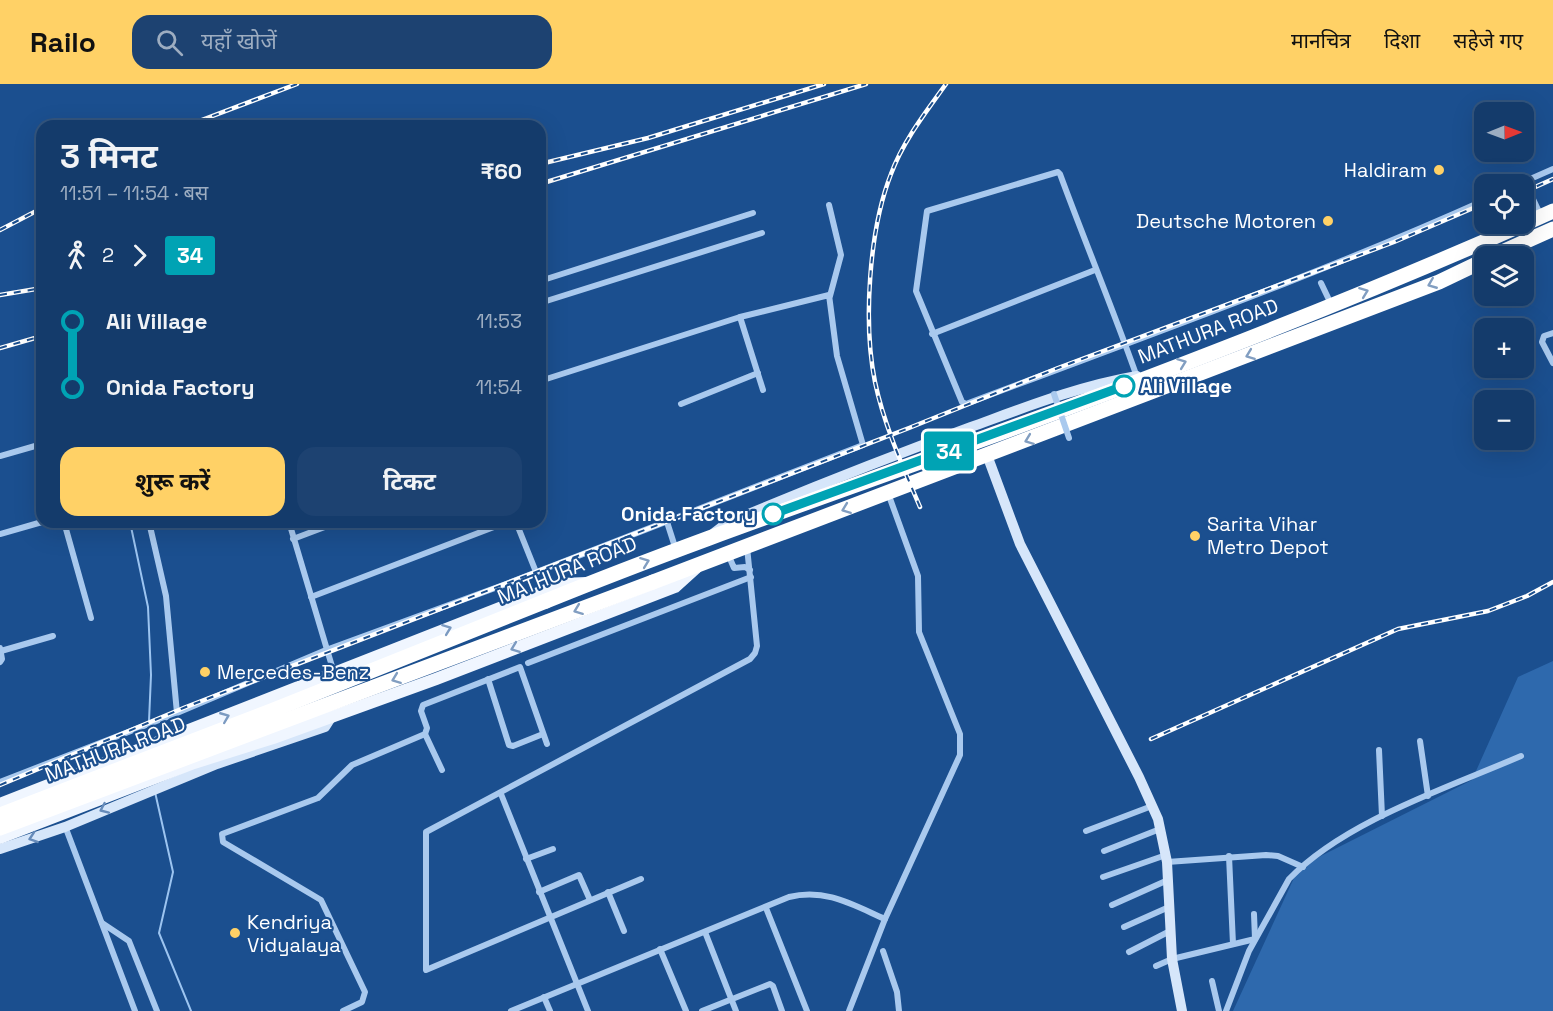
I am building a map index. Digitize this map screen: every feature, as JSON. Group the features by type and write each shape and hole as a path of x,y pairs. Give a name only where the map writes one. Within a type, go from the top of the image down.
{"highway":[{"name":"MATHURA ROAD","path":"0,815 271,711 706,538 1138,378 1158,373 1430,266 1547,214"},
{"path":"1515,246 1553,229"},
{"name":"MATHURA ROAD","path":"0,828 747,547 1439,282 1474,265"}],"main road":[{"name":"MATHURA ROAD","path":"0,838 675,587 701,564"},
{"name":"MATHURA ROAD","path":"0,804 148,748 561,584 590,583"},
{"path":"89,770 98,800"}],"street":[{"path":"1534,178 1553,169"},
{"path":"1138,378 1125,344 1095,270 1058,172 930,208 926,215 915,285 932,334 962,402 966,404 1125,344 1317,270 1474,205"},
{"path":"1534,198 1547,214"},
{"path":"0,783 177,714 327,650 667,522 863,445 837,356 830,296 841,255 829,205"},
{"path":"546,279 753,213"},
{"path":"546,301 762,233"},
{"path":"932,334 1095,270"},
{"path":"1321,283 1332,305"},
{"path":"546,379 740,317 825,294 830,296"},
{"path":"740,317 763,390"},
{"path":"1553,333 1544,336 1542,342 1553,363"},
{"path":"681,404 758,373"},
{"path":"1054,394 1069,438"},
{"path":"0,456 36,446"},
{"path":"987,455 1020,544 1152,806 1160,829 1166,859 1172,959 1182,1011"},
{"path":"849,1011 885,919 960,755 961,746 960,734 919,632 918,576 888,493"},
{"path":"667,522 676,550"},
{"path":"0,534 36,524"},
{"path":"65,528 91,618"},
{"path":"150,528 166,596 177,714"},
{"path":"290,528 334,673"},
{"path":"293,539 322,528"},
{"path":"311,597 491,528"},
{"path":"518,528 536,572"},
{"path":"641,879 426,970 426,832 501,794 750,659 756,653 757,646 747,547"},
{"path":"728,554 735,568 745,567 751,573"},
{"path":"528,663 751,573"},
{"path":"0,662 1,650 53,636"},
{"path":"343,1011 362,1002 365,992 321,900 228,845 221,836 228,830 318,798 352,765 424,734 428,728 421,711 423,705 520,667 547,744"},
{"path":"488,679 509,745 513,746 543,734"},
{"path":"424,734 442,770"},
{"path":"1420,741 1428,796"},
{"path":"1379,750 1382,816"},
{"path":"1226,1011 1255,939 1289,879 1340,839 1382,816 1521,756"},
{"path":"0,849 65,826 143,792 156,781"},
{"path":"501,794 588,1011"},
{"path":"1086,831 1152,806"},
{"path":"61,814 135,1011"},
{"path":"1104,851 1160,829"},
{"path":"526,859 554,849"},
{"path":"1228,856 1233,944"},
{"path":"1103,877 1166,859 1278,856 1303,867"},
{"path":"539,892 579,875 590,900"},
{"path":"1112,904 1168,880"},
{"path":"608,892 624,931"},
{"path":"511,1011 789,897 805,893 825,894 885,919"},
{"path":"1124,927 1169,907"},
{"path":"766,908 807,1011"},
{"path":"1254,914 1255,939"},
{"path":"102,923 129,941 157,1011"},
{"path":"1129,952 1170,931"},
{"path":"705,932 736,1011"},
{"path":"1156,966 1172,959 1255,939"},
{"path":"660,949 686,1011"},
{"path":"883,951 897,992 899,1011"},
{"path":"1212,981 1219,1011"},
{"path":"702,1011 770,984 773,986 782,1011"},
{"path":"544,997 550,1011"}],"shaded area":[{"path":"1553,661 1553,1011 1233,1011 1299,867 1472,780 1518,677"}],"waterway":[{"path":"131,528 148,607 151,675 149,721"},
{"path":"148,742 149,727"},
{"path":"155,792 173,872 159,933 191,1011"}],"railway":[{"path":"202,120 297,84"},
{"path":"546,163 648,138 824,84"},
{"path":"546,182 866,84"},
{"path":"920,507 889,430 875,382 869,332 870,277 878,222 891,174 908,138 946,84"},
{"path":"1534,188 1553,179"},
{"path":"0,785 186,707 909,428 1058,368 1394,242 1474,208"},
{"path":"0,230 36,211"},
{"path":"0,295 36,289"},
{"path":"0,348 36,338"},
{"path":"1151,739 1398,629 1488,611 1527,596 1553,582"}],"bus line":[{"name":"34","path":"773,514 1124,386"}],"place":[{"name":"Haldiram","path":"1439,170"},
{"name":"Deutsche Motoren","path":"1328,221"},
{"name":"Ali Village","path":"1124,386"},
{"name":"Onida Factory","path":"773,514"},
{"name":"Sarita Vihar Metro Depot","path":"1195,536"},
{"name":"Mercedes-Benz","path":"205,672"},
{"name":"Kendriya Vidyalaya","path":"235,933"}]}
